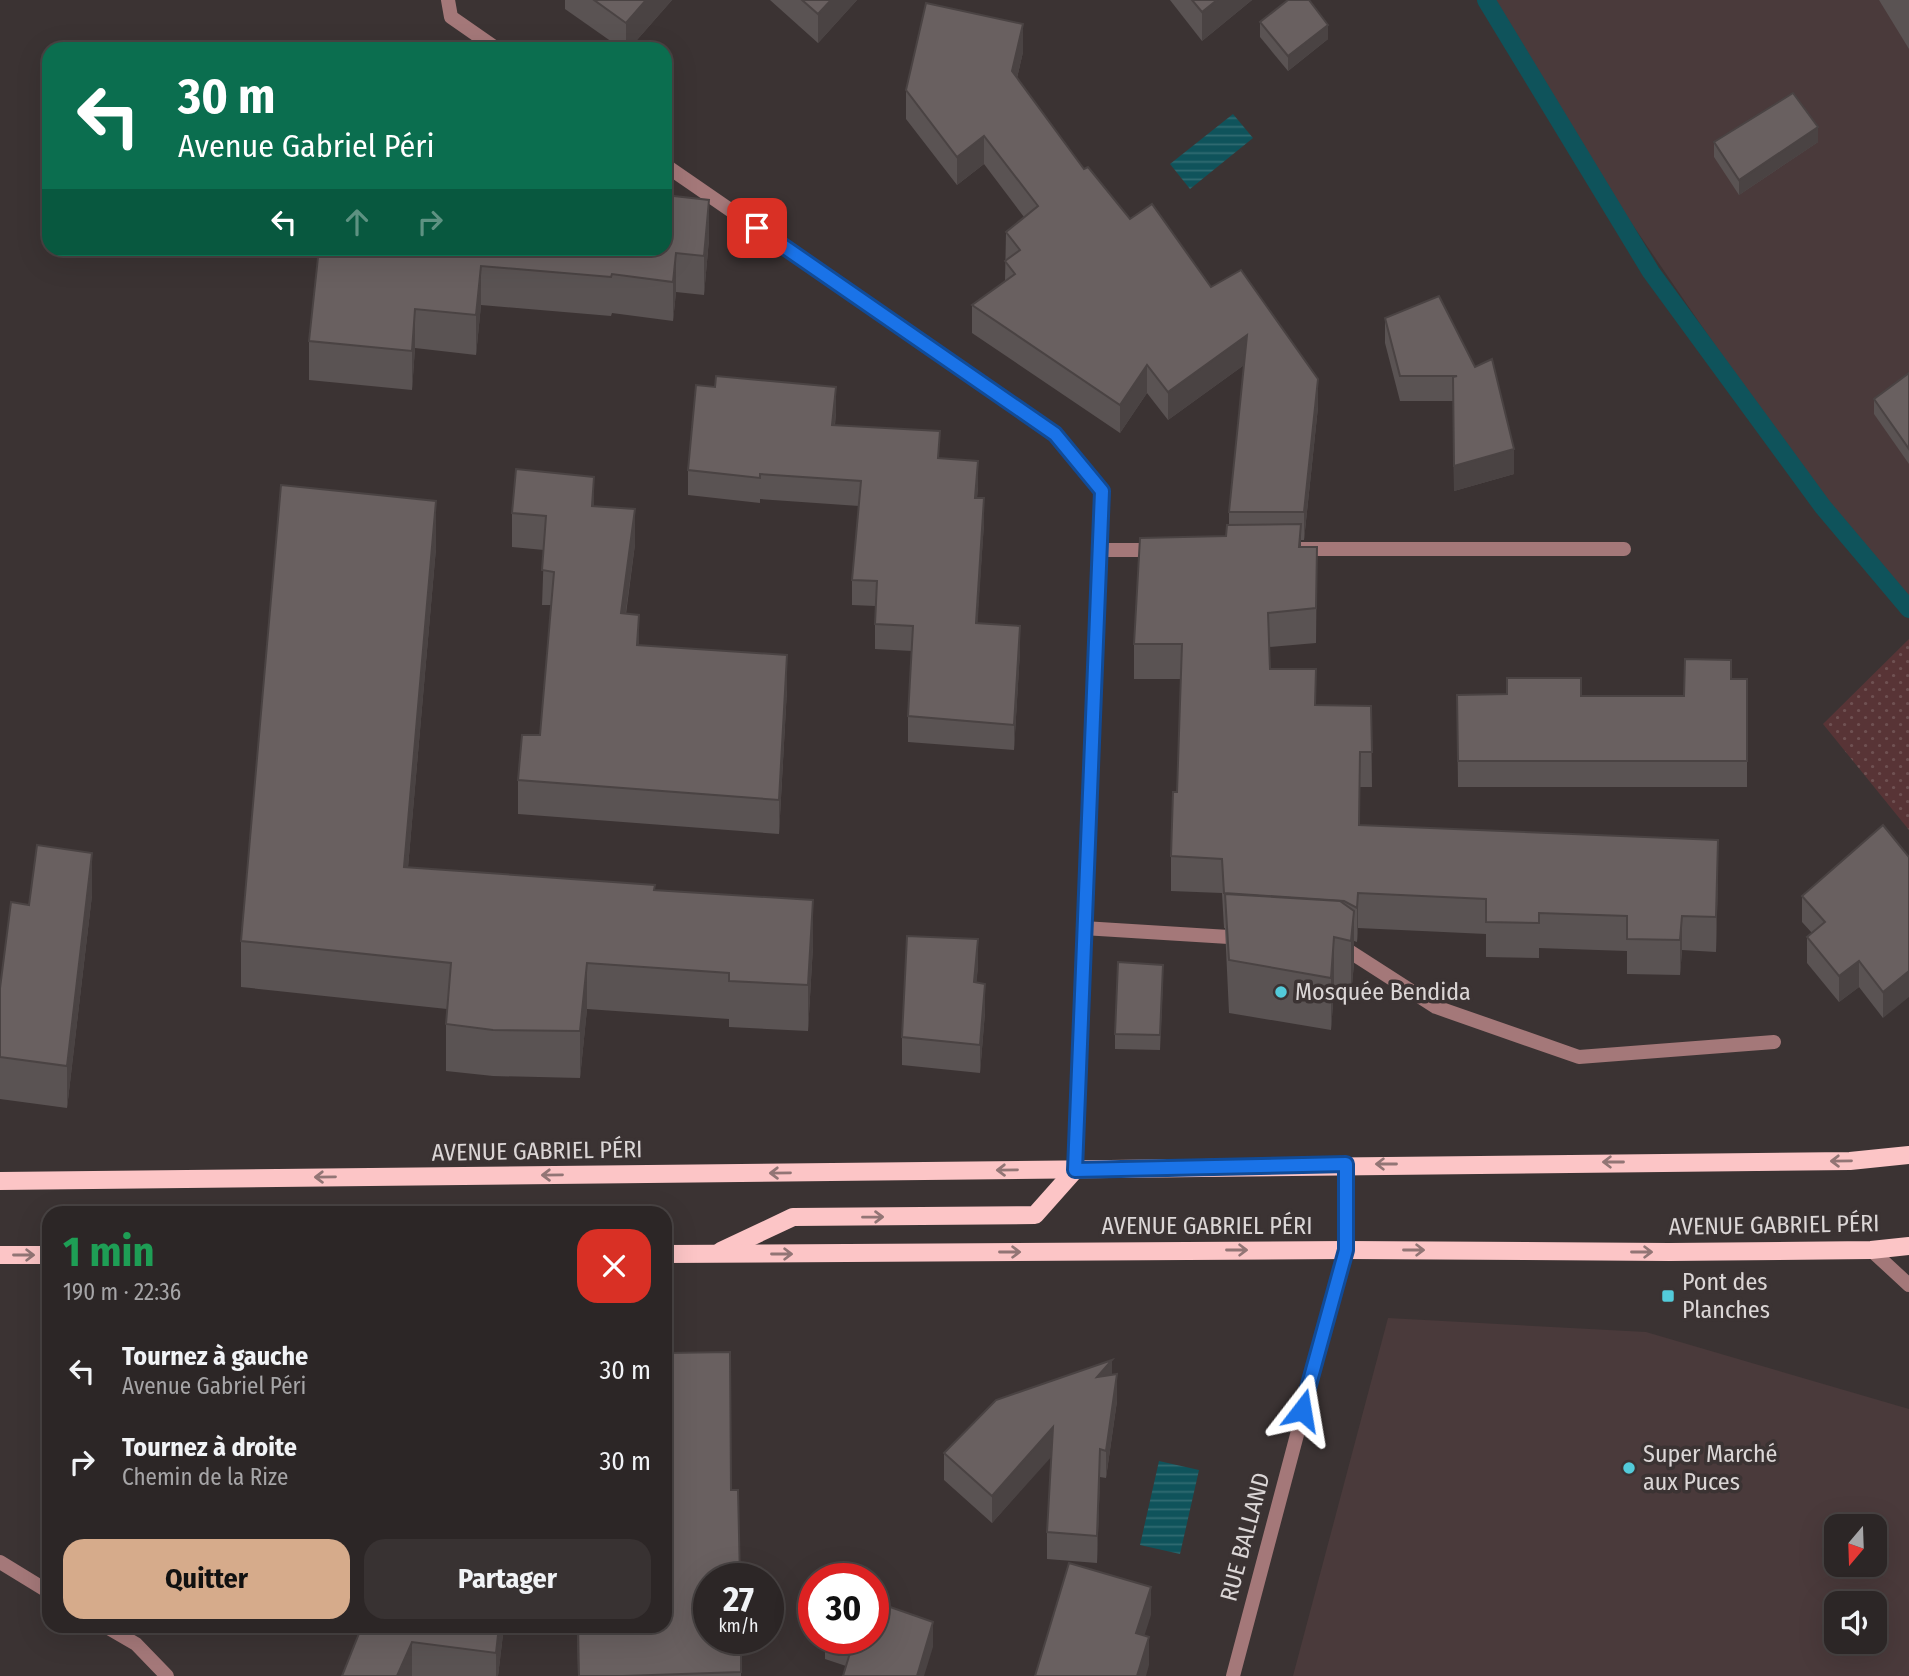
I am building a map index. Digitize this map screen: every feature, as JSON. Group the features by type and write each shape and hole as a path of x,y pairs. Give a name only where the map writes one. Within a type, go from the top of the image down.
{"main road":[{"name":"AVENUE GABRIEL PÉRI","path":"0,1181 1075,1170 1346,1164 1850,1161 1909,1155"},
{"name":"AVENUE GABRIEL PÉRI","path":"715,1254 793,1217 1035,1215 1075,1170"},
{"name":"AVENUE GABRIEL PÉRI","path":"672,1254 1871,1250 1909,1246"},
{"path":"0,1255 42,1255"}],"street":[{"path":"448,0 451,17 487,42"},
{"path":"672,170 1055,434 1102,491 1075,1170"},
{"path":"1290,549 1624,549"},
{"path":"1099,550 1167,550"},
{"path":"1083,928 1262,939"},
{"path":"1316,943 1343,945 1436,1007 1579,1058 1774,1042"},
{"name":"RUE BALLAND","path":"1233,1676 1346,1250 1346,1164"},
{"path":"1871,1250 1909,1285"},
{"path":"0,1562 42,1588"},
{"path":"117,1633 136,1644 167,1676"}],"shaded area":[{"path":"1490,0 1909,0 1909,600 1830,506 1712,341 1602,180 1582,144 1557,110 1511,27"},
{"path":"1909,639 1909,830 1823,724"},
{"name":"Super Marché aux Puces","path":"1388,1318 1646,1332 1909,1409 1909,1676 1293,1676"}],"water":[{"path":"1233,114 1253,138 1190,189 1170,164"},
{"path":"1159,1461 1199,1470 1180,1554 1140,1545"}],"building":[{"path":"594,0 646,0 626,23"},
{"path":"802,0 831,0 818,14"},
{"path":"1192,0 1217,0 1202,12"},
{"path":"1288,0 1309,0 1328,25 1288,56 1260,22"},
{"path":"926,3 1023,24 1012,71 1084,169 1088,167 1130,219 1152,204 1211,287 1241,270 1318,379 1304,512 1229,512 1247,335 1168,392 1147,365 1120,405 972,305 1015,274 1005,261 1020,250 1006,232 1038,206 984,136 957,157 906,90"},
{"path":"1793,93 1818,127 1739,180 1714,142"},
{"path":"672,196 709,200 704,256 676,253 673,282 612,274 611,277 481,266 476,315 415,309 412,351 309,341 318,256 672,256"},
{"path":"1439,296 1475,367 1492,359 1514,449 1454,466 1453,377 1457,376 1400,376 1385,318"},
{"path":"1909,373 1909,449 1874,399"},
{"path":"716,376 836,387 832,425 940,431 938,458 978,461 975,498 984,498 976,623 1020,626 1014,725 908,716 913,626 875,624 877,581 852,580 861,481 760,474 760,478 688,470 696,385 715,387"},
{"path":"516,469 594,477 592,506 635,509 621,613 639,615 637,645 787,655 779,800 518,780 522,735 540,735 554,572 542,570 546,516 512,513"},
{"path":"281,485 436,501 404,867 655,885 654,890 813,900 808,985 729,981 729,973 587,963 580,1031 493,1030 446,1024 451,963 241,941"},
{"path":"1301,524 1299,547 1317,547 1316,608 1268,613 1270,669 1316,669 1315,705 1371,706 1372,752 1360,752 1359,825 1718,840 1716,917 1682,916 1680,940 1627,939 1627,916 1539,913 1539,923 1486,922 1486,899 1358,893 1357,908 1344,901 1224,893 1222,859 1171,856 1173,792 1177,792 1182,644 1134,644 1140,538 1226,536 1227,525"},
{"path":"1685,659 1731,660 1731,679 1747,679 1747,761 1458,761 1457,695 1507,694 1507,678 1581,678 1581,696 1684,696"},
{"path":"1883,825 1909,857 1909,971 1883,992 1859,961 1839,976 1807,937 1825,922 1802,896"},
{"path":"37,845 92,853 67,1066 0,1057 0,988 11,902 29,905"},
{"path":"1225,894 1340,901 1354,911 1351,941 1334,937 1331,978 1229,960"},
{"path":"907,936 978,939 974,982 985,984 980,1045 902,1037"},
{"path":"1118,962 1163,965 1160,1035 1115,1034"},
{"path":"730,1352 731,1490 738,1490 740,1563 693,1563 693,1654 741,1654 741,1672 579,1676 578,1633 672,1633 672,1353"},
{"path":"1112,1360 1097,1377 1117,1374 1106,1451 1100,1449 1097,1536 1047,1532 1053,1427 992,1496 944,1453 996,1400"},
{"path":"1069,1563 1151,1587 1136,1633 1149,1637 1137,1676 1035,1676"},
{"path":"889,1607 933,1622 917,1676 843,1676 850,1654 889,1654"},
{"path":"359,1633 498,1633 496,1653 412,1642 397,1676 342,1676"}],"waterway":[{"path":"1486,0 1651,272 1823,507 1909,609"}],"place":[{"name":"Mosquée Bendida","path":"1281,992"},
{"name":"Pont des Planches","path":"1668,1296"},
{"name":"Super Marché aux Puces","path":"1629,1468"}],"route":[{"path":"757,228 1055,434 1102,491 1075,1170 1346,1164 1346,1250 1302,1410"}]}
